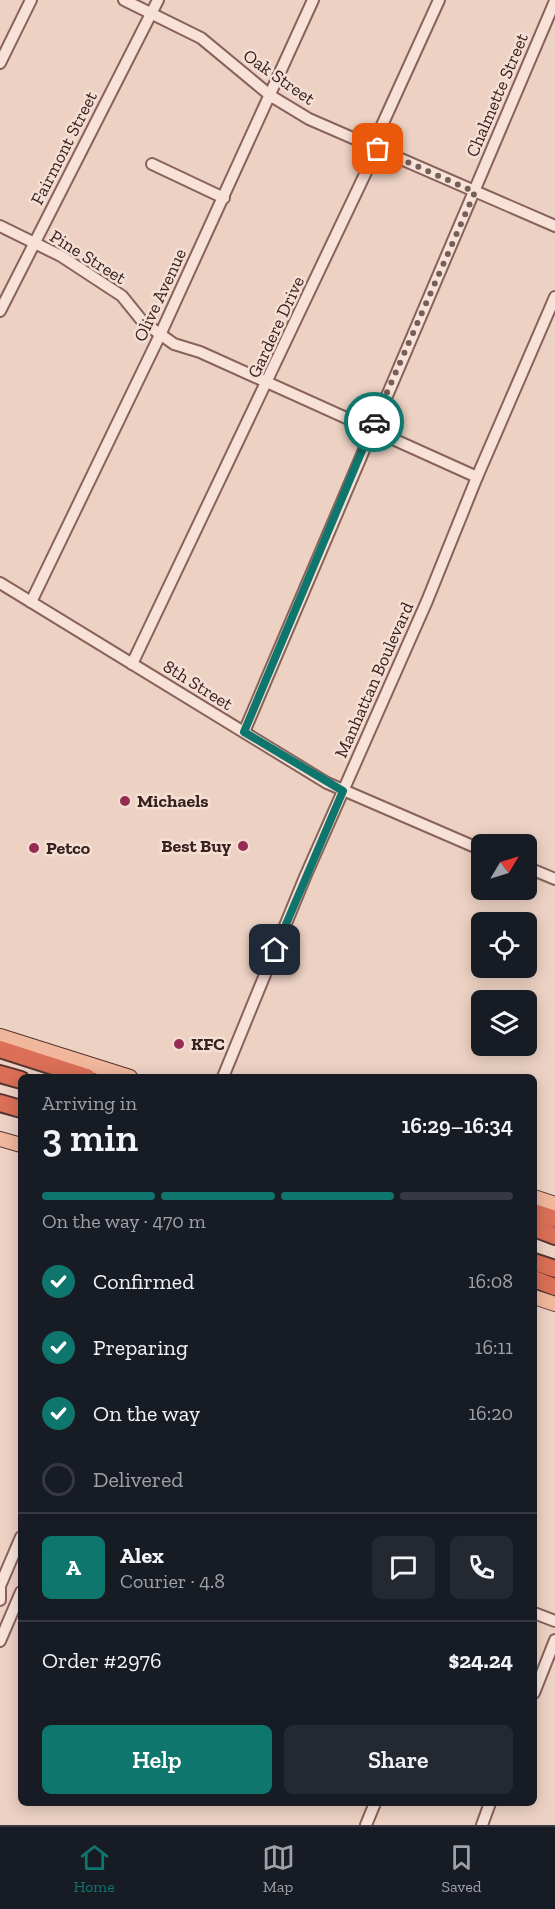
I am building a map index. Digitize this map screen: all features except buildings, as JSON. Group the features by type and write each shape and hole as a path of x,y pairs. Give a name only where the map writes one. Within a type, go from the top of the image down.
{"highway":[{"path":"3,1041 80,1074"},
{"path":"0,1074 18,1079"},
{"path":"0,1103 18,1108"},
{"path":"537,1213 555,1219"},
{"path":"537,1229 555,1236"},
{"path":"537,1263 555,1269"},
{"path":"537,1280 555,1287"}],"main road":[{"path":"3,1041 119,1074"},
{"path":"0,1139 18,1144"},
{"path":"537,1198 555,1204"},
{"path":"537,1298 555,1304"}],"street":[{"path":"0,63 31,0"},
{"name":"Oak Street","path":"124,0 201,38 271,96 309,119 555,226"},
{"name":"Fairmont Street","path":"0,311 158,0"},
{"name":"Olive Avenue","path":"31,602 160,335 313,0"},
{"name":"Gardere Drive","path":"132,664 378,149 378,134 439,0"},
{"name":"Chalmette Street","path":"244,732 555,1"},
{"path":"152,164 224,198"},
{"name":"Pine Street","path":"0,226 61,256 122,296 143,322 174,344 200,352 477,477"},
{"name":"Manhattan Boulevard","path":"225,1074 343,791 428,601 477,477 555,297"},
{"name":"8th Street","path":"0,583 343,791 471,844"},
{"path":"537,872 555,879"},
{"path":"0,1600 0,1587 18,1544"},
{"path":"0,1641 18,1599"},
{"path":"537,1614 555,1621"},
{"path":"537,1685 555,1640"},
{"path":"366,1825 374,1806"},
{"path":"482,1825 489,1806"}],"way so far":[{"path":"374,422 475,192 378,149"}],"place":[{"name":"Michaels","path":"125,801"},
{"name":"Best Buy","path":"243,846"},
{"name":"Petco","path":"34,848"},
{"name":"KFC","path":"179,1044"}],"route":[{"path":"275,950 343,791 244,732 374,422"}]}
